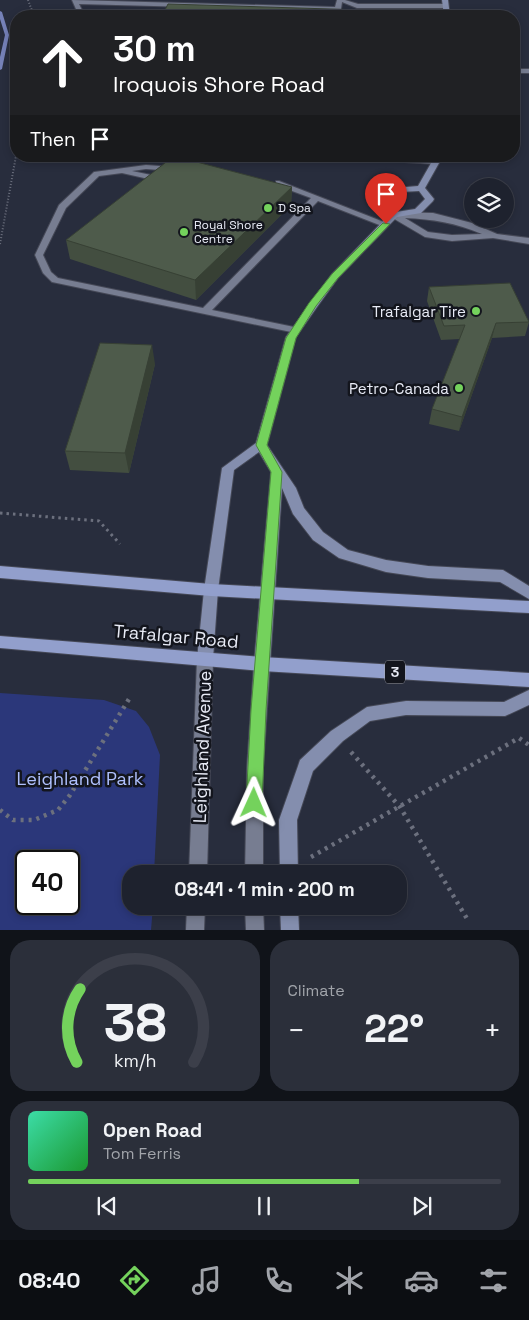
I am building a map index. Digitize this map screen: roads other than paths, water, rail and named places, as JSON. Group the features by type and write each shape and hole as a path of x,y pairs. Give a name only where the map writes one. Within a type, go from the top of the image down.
{"main road":[{"path":"421,188 436,162"},
{"path":"421,188 430,199 418,211 394,215 335,276 291,338 261,445 291,491 298,510 318,536 344,554 386,566 428,572 503,576 529,593"},
{"path":"394,215 383,207 398,190 421,188"},
{"name":"Leighland Avenue","path":"205,659 211,590 228,468 261,445"},
{"path":"262,664 277,472"},
{"path":"0,572 211,590 529,607"},
{"name":"Trafalgar Road","path":"0,642 262,664 529,680"},
{"path":"289,865 288,820 306,766 337,736 367,714 406,708 505,710 529,697"},
{"path":"289,915 290,930"}],"street":[{"path":"394,215 424,234 452,238 495,236 529,241"},
{"path":"394,215 433,216 468,225 495,236"},
{"name":"Leighland Avenue","path":"198,865 205,659"},
{"path":"254,865 255,768 262,664"},
{"path":"195,930 196,915"},
{"path":"254,915 255,930"}],"lane":[{"path":"368,0 412,5"},
{"path":"75,1 338,8 340,1 350,1 356,6 403,7 445,3"},
{"path":"184,169 146,167 97,174 62,207 39,255 47,273 55,280 296,330"},
{"path":"119,171 153,178"},
{"path":"268,181 386,224"},
{"path":"205,311 316,198"}],"waterway":[{"path":"0,12 7,35 0,69"}],"place":[{"name":"D Spa","path":"268,208"},
{"name":"Royal Shore Centre","path":"184,232"},
{"name":"Trafalgar Tire","path":"476,311"},
{"name":"Petro-Canada","path":"459,388"}],"park label":[{"name":"Leighland Park","path":"80,778"}]}
